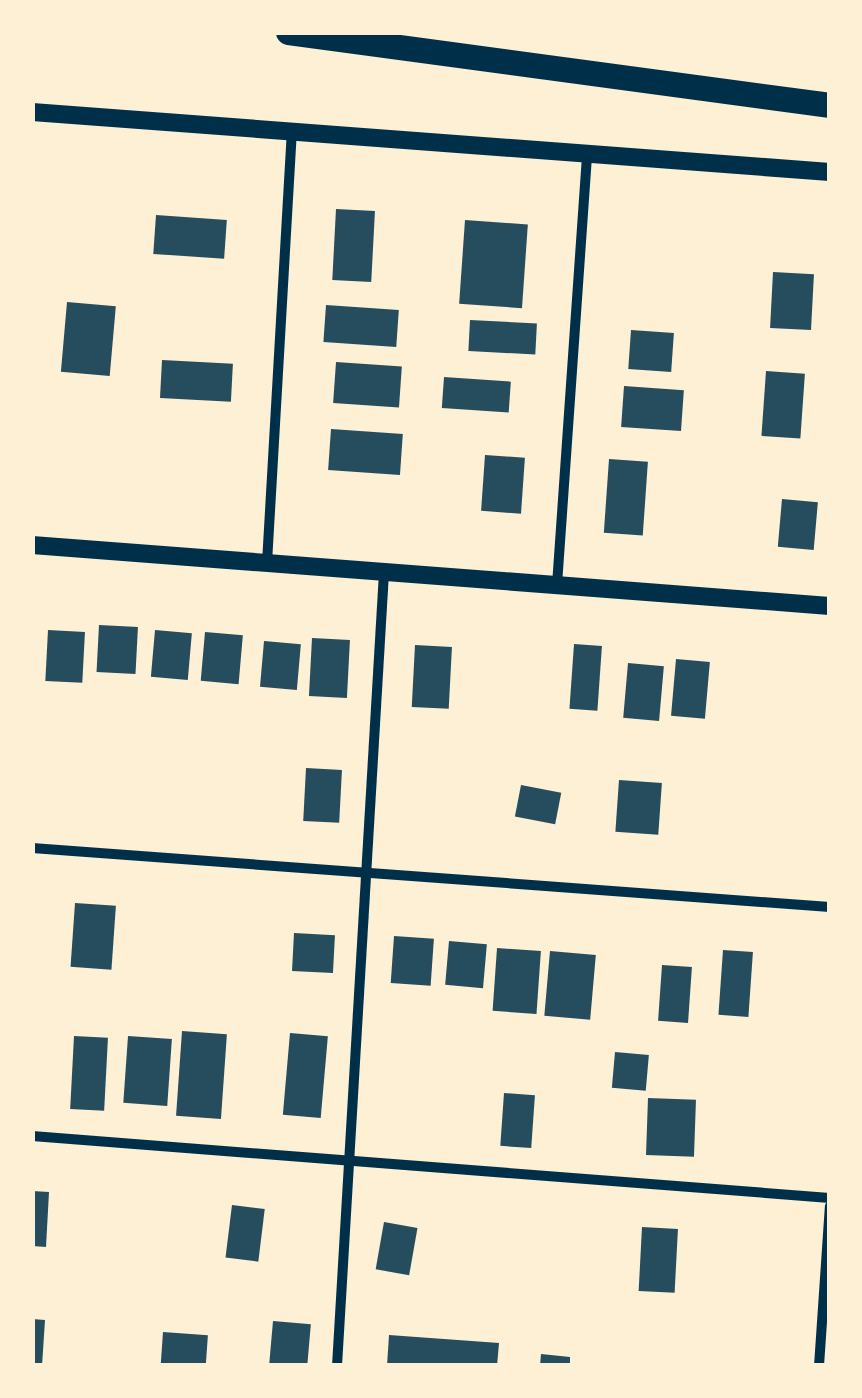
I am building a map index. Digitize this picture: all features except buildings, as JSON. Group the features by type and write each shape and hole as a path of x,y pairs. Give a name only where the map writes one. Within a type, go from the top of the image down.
{"highway":[{"path":"288,32 830,105"}],"main road":[{"path":"32,112 830,172"},
{"path":"32,545 830,606"}],"street":[{"path":"267,563 292,131"},
{"path":"557,584 587,154"},
{"path":"337,1366 384,574"},
{"path":"32,848 830,908"},
{"path":"32,1136 830,1198"},
{"path":"819,1366 830,1206"}]}
